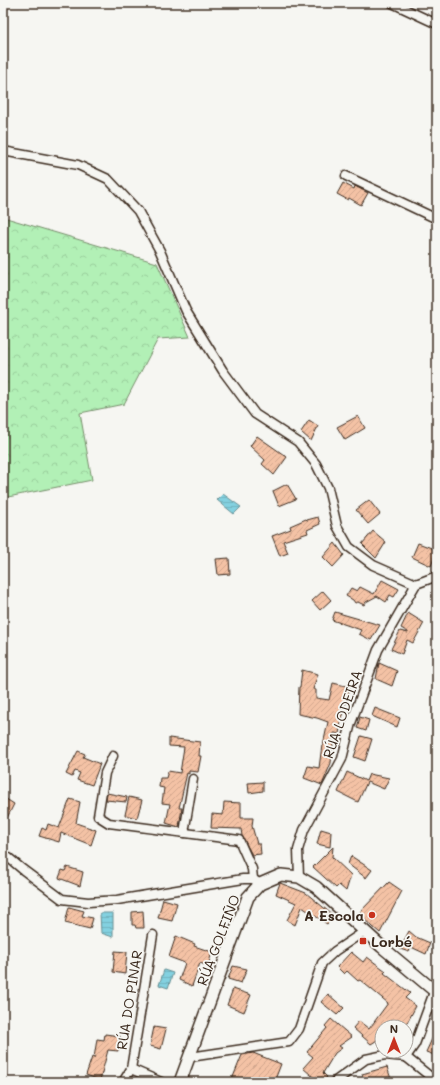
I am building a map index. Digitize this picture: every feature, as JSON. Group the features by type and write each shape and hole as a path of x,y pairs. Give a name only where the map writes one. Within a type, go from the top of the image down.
{"main road":[{"name":"RÚA GOLFIÑO","path":"180,1082 248,897 256,882 281,875 298,877 316,887 382,947 436,992"}],"street":[{"path":"392,3 437,24"},
{"path":"3,151 78,165 108,179 138,211 160,251 186,311 223,371 250,408 255,414 298,442 316,464 328,488 337,526 349,546 373,565 416,584 437,576"},
{"path":"346,176 437,219"},
{"name":"RÚA LODEIRA","path":"298,877 298,850 304,830 342,759 351,723 378,650 416,584"},
{"path":"112,756 105,773 98,816 109,823 239,840 256,882"},
{"path":"184,833 193,779"},
{"path":"3,853 62,899 88,902 117,900 243,879 256,882"},
{"path":"190,1057 290,1042 300,1029 322,963 335,951 365,931"},
{"name":"RÚA DO PINAR","path":"123,1082 131,1069 153,935"},
{"path":"414,1045 436,992"},
{"path":"334,1082 366,1059 374,1057"},
{"path":"408,1059 437,1082"},
{"name":"RÚA DO PINAR","path":"131,1069 161,1082"}],"green space":[{"path":"3,217 157,263 190,337 158,339 124,404 80,413 92,480 8,497 3,493"}],"water":[{"path":"223,494 241,507 234,514 217,500"},
{"path":"100,913 113,913 113,937 101,933"},
{"path":"164,970 173,973 168,988 159,985"}],"building":[{"path":"343,183 354,189 355,186 368,193 361,205 349,198 348,200 337,194"},
{"path":"358,416 365,428 345,440 337,427"},
{"path":"309,420 318,426 311,441 301,432"},
{"path":"257,436 287,457 274,475 262,464 265,460 250,446"},
{"path":"287,484 296,499 279,506 273,491"},
{"path":"369,500 380,514 368,524 356,510"},
{"path":"318,517 320,524 307,530 308,533 283,541 288,553 280,556 272,536 291,529 290,526 306,519"},
{"path":"373,531 386,542 376,558 362,544"},
{"path":"335,543 344,555 333,567 323,557"},
{"path":"418,543 437,550 431,566 412,557"},
{"path":"229,558 230,574 218,575 216,559"},
{"path":"382,580 399,589 394,597 390,595 386,602 377,596 366,602 364,605 358,602 355,603 346,596 351,588 357,591 360,587 374,594"},
{"path":"323,591 331,600 320,610 312,601"},
{"path":"335,612 380,625 371,640 359,634 361,630 332,620"},
{"path":"408,613 424,623 413,643 407,640 402,654 391,649 400,631 408,633 401,628"},
{"path":"379,663 397,671 392,686 376,679"},
{"path":"302,670 318,674 313,689 316,690 316,698 329,700 333,683 350,687 346,704 344,703 339,734 334,733 331,763 322,785 304,778 308,766 319,768 322,745 328,722 298,714 299,687"},
{"path":"375,708 400,718 397,727 372,716"},
{"path":"360,717 369,720 366,731 357,728"},
{"path":"361,736 372,739 365,761 354,757"},
{"path":"169,738 200,742 199,756 201,756 198,772 189,771 189,774 187,773 179,808 182,808 179,827 166,823 170,804 162,803 164,788 159,787 160,778 166,778 168,771 180,773 184,747 169,746"},
{"path":"78,751 85,754 83,757 100,764 92,785 77,780 80,773 75,771 72,777 66,774"},
{"path":"347,772 366,781 369,774 389,778 384,789 367,782 358,802 338,792"},
{"path":"263,782 263,791 249,793 248,783"},
{"path":"107,793 127,797 126,802 106,800"},
{"path":"3,797 14,804 3,826"},
{"path":"129,797 142,800 137,818 125,815"},
{"path":"70,799 80,802 76,823 96,830 91,845 61,833 59,842 39,836 42,828 46,830 48,824 59,828"},
{"path":"224,802 241,803 241,818 253,818 252,826 257,844 260,844 261,854 252,855 242,836 241,829 211,828 212,814 223,815"},
{"path":"321,829 331,832 330,847 317,844"},
{"path":"333,847 332,857 351,875 346,891 339,885 336,888 313,867"},
{"path":"351,856 372,870 366,878 348,864"},
{"path":"67,867 83,872 80,886 59,878 62,870 65,871"},
{"path":"389,882 402,891 380,933 358,914"},
{"path":"280,883 306,893 334,916 327,924 302,907 295,925 287,920 296,903 276,894"},
{"path":"163,899 177,903 172,921 158,918"},
{"path":"69,907 84,911 82,916 93,918 90,929 65,923"},
{"path":"143,911 144,928 136,928 135,925 132,925 132,912"},
{"path":"409,931 416,937 430,943 426,954 411,947 409,952 400,949"},
{"path":"176,936 195,944 194,946 212,952 208,966 200,963 192,986 179,980 185,963 169,957"},
{"path":"115,951 127,952 125,974 113,972"},
{"path":"351,952 363,962 367,957 386,971 384,973 410,993 405,998 416,1006 409,1019 376,1019 388,1003 360,980 358,981 347,971 344,974 337,967"},
{"path":"233,966 247,969 241,983 228,979"},
{"path":"233,989 251,995 244,1012 227,1005"},
{"path":"328,994 344,1008 337,1015 321,1002"},
{"path":"331,1019 352,1037 339,1046 342,1048 335,1053 323,1073 327,1077 323,1082 319,1082 303,1068 313,1057 307,1052 327,1028 325,1026"},
{"path":"359,1021 369,1029 374,1022 374,1042 371,1044 353,1028"},
{"path":"154,1027 166,1029 161,1049 150,1046"},
{"path":"437,1028 437,1056 426,1052"},
{"path":"105,1034 120,1036 118,1051 108,1050 100,1080 86,1075 92,1057 94,1058 97,1039 104,1040"},
{"path":"253,1053 281,1064 274,1082 231,1082 242,1055"},
{"path":"387,1067 392,1082 365,1082 362,1074"}],"place":[{"name":"A Escola","path":"372,915"},
{"name":"Lorbé","path":"363,941"}]}
